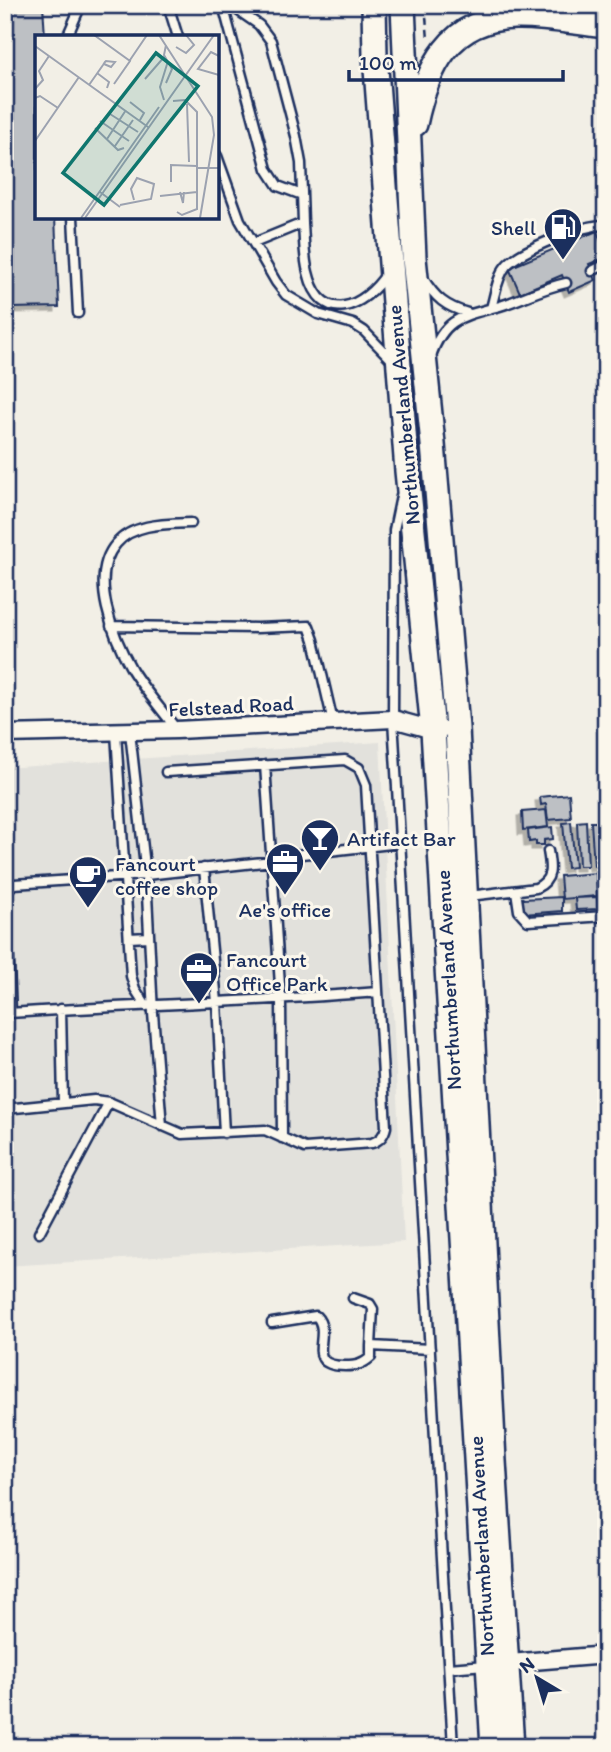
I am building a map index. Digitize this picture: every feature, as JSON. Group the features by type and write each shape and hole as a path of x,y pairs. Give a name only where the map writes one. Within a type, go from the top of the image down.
{"main road":[{"path":"363,5 375,56"},
{"name":"Northumberland Avenue","path":"374,5 375,56 398,368 433,730 497,1664 512,1747"},
{"name":"Northumberland Avenue","path":"403,5 414,258 457,728 466,896 497,1664 493,1747"},
{"path":"536,5 606,26"},
{"path":"408,155 424,87 432,68 445,50 475,26 495,19 517,17 606,26"}],"street":[{"name":"Felstead Road","path":"5,734 177,730 393,719 433,730 457,728"},
{"path":"497,1664 606,1655"}],"lane":[{"path":"68,35 81,5"},
{"path":"168,5 177,35"},
{"path":"223,5 267,169 278,186 302,195"},
{"path":"230,5 259,25 271,41 296,136 308,273 318,294 328,303 340,308 361,301 372,293 392,266"},
{"path":"219,162 231,198 276,282 286,295 318,314 352,324 364,331 398,368"},
{"path":"73,219 78,313"},
{"path":"254,243 303,223"},
{"path":"491,308 502,272 513,259 579,229 606,225"},
{"path":"414,258 424,279 439,300 449,307 468,313"},
{"path":"592,271 606,264"},
{"path":"426,372 438,338 454,321 468,313 491,308 538,290 566,284"},
{"path":"407,471 394,530 393,719 453,1747"},
{"path":"177,730 132,669 111,626 105,602 104,579 115,544 143,528 191,523"},
{"path":"111,626 309,626 333,722"},
{"path":"123,732 146,875 150,1007 162,1126"},
{"path":"123,732 125,877 131,976 135,989 150,1007"},
{"path":"5,1109 94,1100 109,1102 182,1134 265,1130 305,1148 372,1143 385,1134 366,785 359,768 345,760 166,772"},
{"path":"265,765 281,1000 282,1138"},
{"path":"378,992 281,1000 8,1013 6,895 8,889 20,883 146,875 400,843"},
{"path":"466,896 536,888 545,883 551,872 548,851"},
{"path":"204,868 217,1002 224,1133"},
{"path":"516,891 519,911 528,921 606,916"},
{"path":"129,938 149,937"},
{"path":"61,1009 63,1104"},
{"path":"39,1233 109,1102"},
{"path":"272,1323 316,1316 320,1320 321,1354 324,1360 332,1366 359,1366 371,1357 373,1309 370,1304 352,1298"},
{"path":"371,1346 430,1349"},
{"path":"449,1668 497,1664"}],"path":[{"path":"425,5 429,44"}],"shaded area":[{"name":"Fancourt Office Park","path":"380,742 404,1242 5,1266 5,768"}],"building":[{"path":"5,5 43,5 45,35 35,35 35,219 55,219 59,307 11,308 5,210"},
{"name":"Shell","path":"597,231 606,257 589,264 596,280 569,292 562,275 520,293 509,268"},
{"path":"569,794 571,818 548,820 546,804 541,805 540,797"},
{"path":"546,810 548,827 523,830 522,812"},
{"path":"586,821 588,866 579,866 577,822"},
{"path":"571,822 575,867 567,868 563,823"},
{"path":"591,822 601,822 603,865 594,866"},
{"path":"552,827 553,839 544,840 544,845 536,845 536,841 529,842 528,830"},
{"path":"596,873 597,896 562,899 560,876"},
{"path":"562,897 562,911 523,914 522,899"},
{"path":"597,897 598,909 576,910 575,898"}],"place":[{"name":"Shell","path":"563,261"},
{"name":"Artifact Bar","path":"320,872"},
{"name":"Ae's office","path":"285,896"},
{"name":"Fancourt coffee shop","path":"88,909"},
{"name":"Fancourt Office Park","path":"199,1005"}]}
